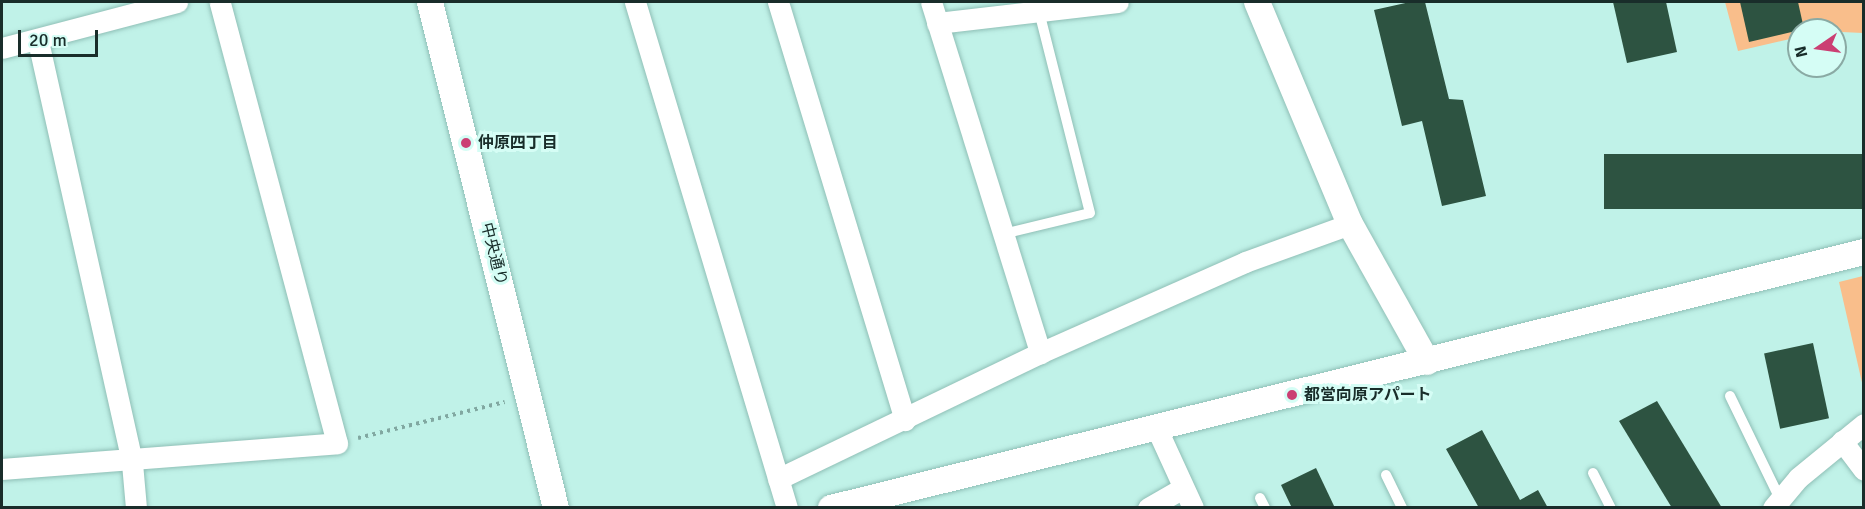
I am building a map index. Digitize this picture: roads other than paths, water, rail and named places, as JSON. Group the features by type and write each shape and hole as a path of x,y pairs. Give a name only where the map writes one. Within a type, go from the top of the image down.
{"street":[{"path":"2,48 38,41 177,2"},
{"path":"2,469 132,463 337,443 220,2"},
{"name":"中央通り","path":"430,2 556,507"},
{"path":"635,2 787,507"},
{"path":"778,2 905,420"},
{"path":"931,2 1040,353"},
{"path":"937,23 1118,2"},
{"path":"1257,2 1350,225 1427,362"},
{"path":"38,41 132,463 136,507"},
{"path":"778,479 905,420 1040,353 1245,262 1350,225"},
{"path":"831,507 1427,362 1863,252"},
{"path":"1776,503 1863,424"},
{"path":"1156,428 1193,507"},
{"path":"1842,441 1863,470"},
{"path":"1148,507 1183,488"}],"lane":[{"path":"1003,234 1090,213 1039,11"},
{"path":"1730,396 1776,503"},
{"path":"1593,473 1611,507"},
{"path":"1386,475 1402,507"}],"place":[{"name":"仲原四丁目","path":"466,143"},
{"name":"都営向原アパート","path":"1292,395"}]}
